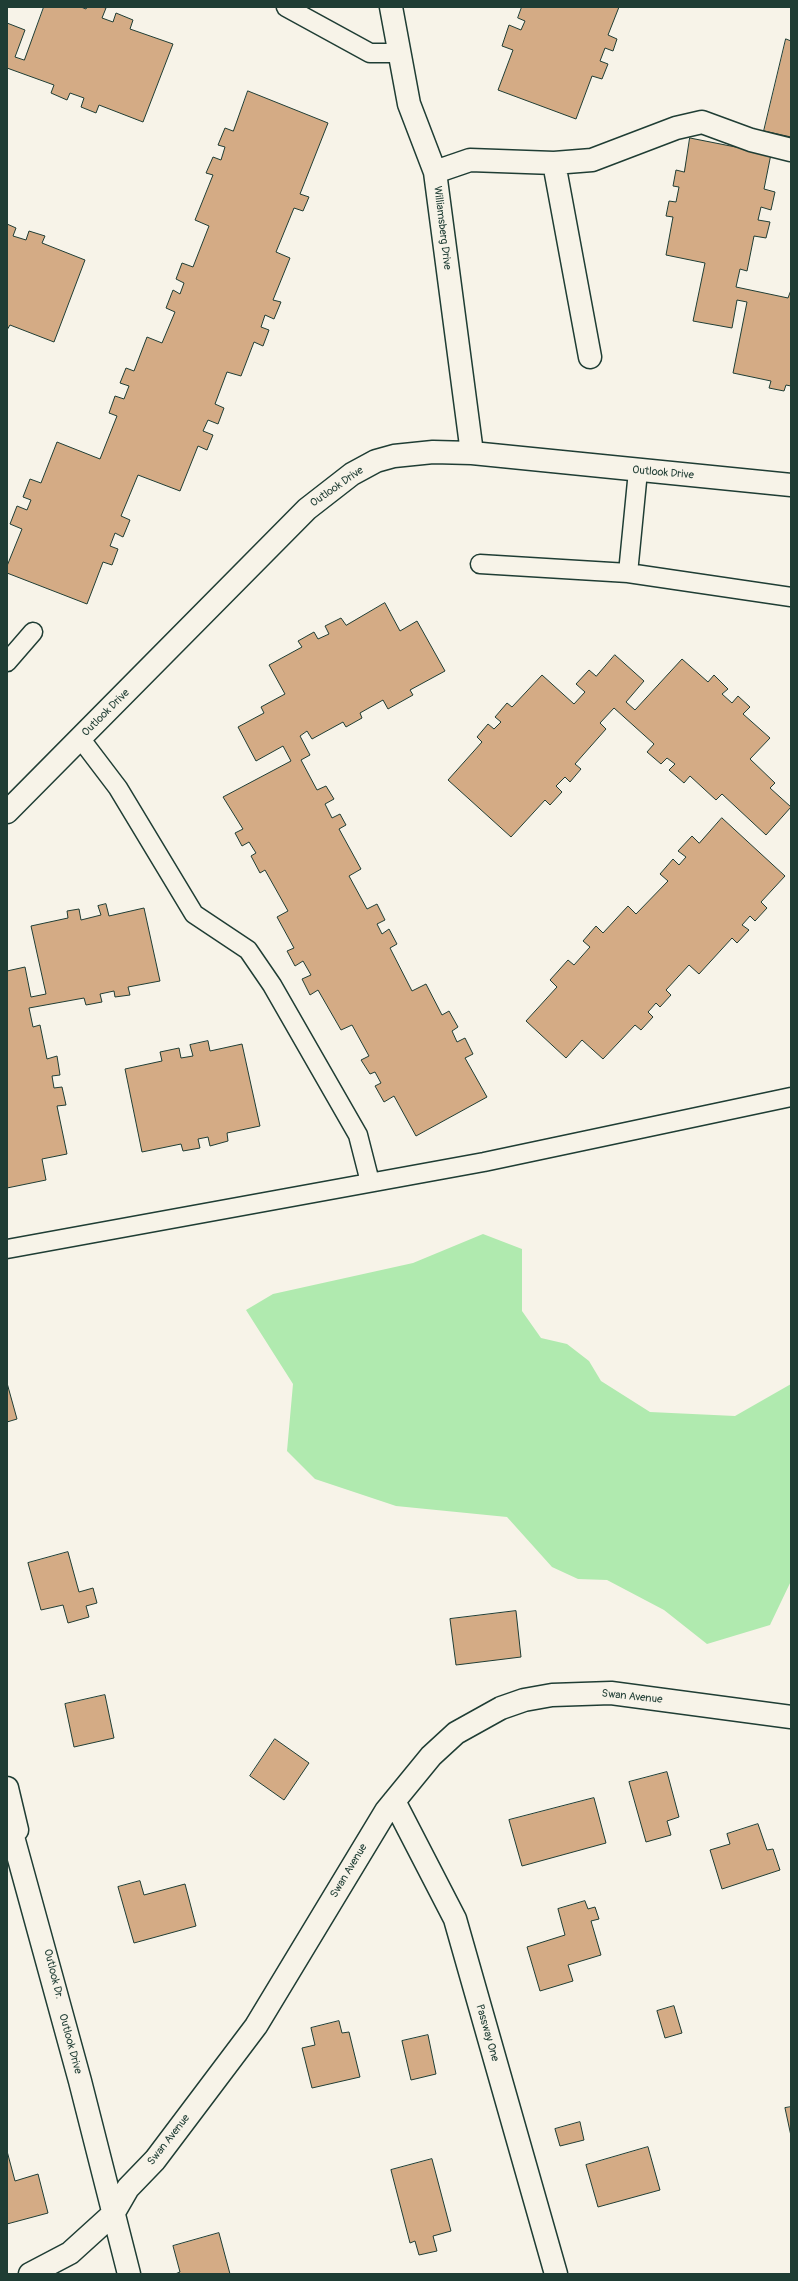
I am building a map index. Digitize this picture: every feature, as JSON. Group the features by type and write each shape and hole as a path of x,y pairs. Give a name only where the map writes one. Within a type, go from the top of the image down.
{"street":[{"name":"Williamsberg Drive","path":"391,7 409,104 435,172 472,453"},
{"path":"435,172 470,160 554,163 592,160 676,128 702,122 752,140 791,150"},
{"path":"554,163 590,357"},
{"name":"Outlook Drive","path":"7,812 307,508 352,474 376,461 394,456 433,452 472,453 638,471 791,485"},
{"name":"Swan Avenue","path":"30,2274 70,2253 113,2214 128,2188 155,2160 256,2026 386,1811 431,1756 456,1733 501,1708 524,1700 552,1695 610,1693 791,1717"},
{"name":"Outlook Dr.","path":"7,1788 100,2159"},
{"name":"Passway One","path":"394,1801 454,1919 556,2274"},
{"name":"Outlook Drive","path":"7,1815 100,2159 129,2274"}],"lane":[{"path":"286,7 370,53 399,53"},
{"path":"628,572 638,471"},
{"path":"480,564 628,572 791,597"},
{"path":"7,662 33,632"},
{"path":"80,738 118,788 194,914 248,950 272,985 358,1135 370,1182"},
{"path":"7,1249 484,1162 791,1097"}],"green space":[{"path":"483,1234 522,1249 522,1311 541,1338 567,1344 589,1361 601,1381 650,1412 735,1416 791,1384 791,1581 770,1625 707,1644 664,1610 607,1580 578,1579 552,1567 507,1517 396,1506 315,1479 287,1451 293,1384 246,1310 273,1294 413,1263"}],"building":[{"path":"44,7 81,7 86,9 87,7 106,8 102,18 113,22 116,13 133,20 130,29 173,44 143,122 99,105 96,113 81,107 84,98 70,93 67,100 51,93 54,85 7,68 7,23 25,30 15,57 24,60"},
{"path":"522,7 619,7 608,35 617,39 613,51 605,48 600,61 608,64 602,79 592,76 576,119 498,90 513,50 502,46 509,25 521,30 525,21 518,18"},
{"path":"786,39 791,41 791,137 764,131"},
{"path":"248,91 328,123 300,194 309,197 303,211 294,208 276,252 290,258 273,300 281,302 274,319 265,315 261,327 269,330 263,346 254,342 241,376 227,372 215,404 224,408 218,424 208,420 203,431 213,435 207,450 198,446 180,491 138,475 121,516 130,520 123,537 115,533 110,546 118,549 112,565 103,562 87,604 7,573 7,566 22,529 10,524 17,506 27,510 31,500 23,497 30,479 41,483 57,442 100,459 117,416 109,413 115,396 124,399 129,386 120,383 126,368 134,371 147,337 162,343 175,312 166,308 173,290 180,294 184,283 176,279 182,263 193,267 209,226 195,220 213,175 206,173 213,157 221,160 225,147 218,145 225,128 233,131"},
{"path":"690,138 771,154 764,189 775,192 771,210 761,207 758,220 770,222 766,238 754,236 747,271 740,269 736,287 788,298 791,290 791,386 786,385 784,391 769,388 771,381 733,373 747,302 737,300 732,328 693,321 705,263 666,255 673,217 666,216 669,201 676,202 679,187 673,186 676,170 684,172"},
{"path":"7,224 16,228 13,236 26,240 29,231 45,236 42,243 85,260 54,342 10,325 7,330"},
{"path":"385,603 400,631 417,621 445,671 410,690 413,695 388,709 383,700 360,713 362,718 346,727 343,722 312,739 307,731 300,736 310,755 301,760 317,790 326,786 334,799 325,804 332,818 340,814 346,825 339,829 361,869 349,876 367,909 377,904 385,920 377,924 382,934 389,929 397,944 390,948 412,991 426,984 442,1015 449,1011 458,1027 452,1031 457,1042 465,1038 473,1054 465,1058 487,1097 416,1136 394,1096 384,1102 375,1086 381,1083 375,1072 370,1074 361,1060 369,1056 352,1025 341,1030 318,990 310,995 302,979 311,975 303,961 295,966 287,951 294,948 277,917 288,911 265,870 260,873 251,856 256,853 249,842 242,846 235,833 243,829 223,797 291,761 283,746 256,761 238,727 264,713 261,707 285,694 269,665 302,647 298,641 314,632 318,639 329,634 325,626 341,618 346,625"},
{"path":"615,655 644,681 626,702 635,710 682,659 708,682 714,675 728,689 722,694 732,703 738,696 750,707 743,714 770,738 750,759 775,783 770,788 791,807 766,835 722,794 716,800 690,776 684,783 669,770 675,764 667,758 661,764 647,752 654,744 614,708 600,723 606,729 575,764 581,769 570,782 565,777 556,786 562,792 550,805 545,800 511,837 448,780 482,742 477,737 488,724 494,729 501,722 495,717 507,703 512,707 542,675 574,704 585,692 576,684 589,670 596,676"},
{"path":"722,818 785,876 761,902 767,908 755,921 750,916 742,925 749,930 737,943 732,938 699,974 689,965 666,990 671,995 660,1007 656,1003 648,1012 653,1017 641,1030 635,1025 603,1059 582,1040 566,1058 526,1021 557,987 550,980 568,960 574,965 590,947 583,941 596,926 603,933 628,906 636,914 668,881 660,874 673,859 679,865 686,857 678,851 692,836 699,843"},
{"path":"106,904 109,916 144,908 160,981 128,987 130,995 115,997 114,991 100,994 102,1002 86,1005 84,998 29,1008 33,1027 40,1025 47,1059 57,1056 60,1075 52,1076 54,1088 62,1087 66,1105 57,1106 67,1154 42,1159 46,1180 7,1188 7,971 25,967 31,997 46,994 31,926 68,918 67,911 79,909 81,920 101,915 98,906"},
{"path":"208,1041 210,1051 242,1044 260,1126 227,1133 228,1141 210,1146 208,1137 198,1139 200,1148 183,1151 181,1144 142,1152 125,1069 162,1061 160,1052 179,1048 181,1058 193,1056 190,1045"},
{"path":"7,1383 17,1419 7,1422"},
{"path":"68,1552 79,1592 93,1588 97,1603 86,1606 89,1617 68,1623 63,1605 41,1610 28,1563"},
{"path":"516,1611 521,1657 456,1665 450,1619"},
{"path":"105,1695 114,1738 74,1747 65,1704"},
{"path":"275,1739 309,1763 284,1800 250,1776"},
{"path":"667,1772 679,1817 667,1821 671,1835 646,1842 629,1782"},
{"path":"594,1798 606,1843 522,1866 509,1820"},
{"path":"758,1824 767,1850 773,1849 780,1870 722,1889 710,1850 730,1844 727,1834"},
{"path":"140,1881 144,1895 185,1884 196,1926 134,1943 118,1887"},
{"path":"585,1901 588,1909 595,1907 599,1919 591,1921 601,1955 568,1965 573,1981 540,1991 527,1947 565,1935 558,1909"},
{"path":"674,2006 682,2033 665,2038 657,2011"},
{"path":"339,2021 342,2033 349,2032 360,2077 312,2088 302,2048 315,2045 311,2028"},
{"path":"428,2035 436,2074 411,2080 402,2041"},
{"path":"791,2107 791,2136 785,2108"},
{"path":"580,2122 584,2140 560,2146 555,2129"},
{"path":"648,2147 660,2190 598,2207 586,2165"},
{"path":"7,2151 15,2181 38,2174 48,2213 7,2224"},
{"path":"432,2159 451,2231 433,2236 437,2251 419,2255 415,2241 410,2243 391,2170"},
{"path":"219,2233 230,2274 175,2274 180,2272 173,2246"}]}
